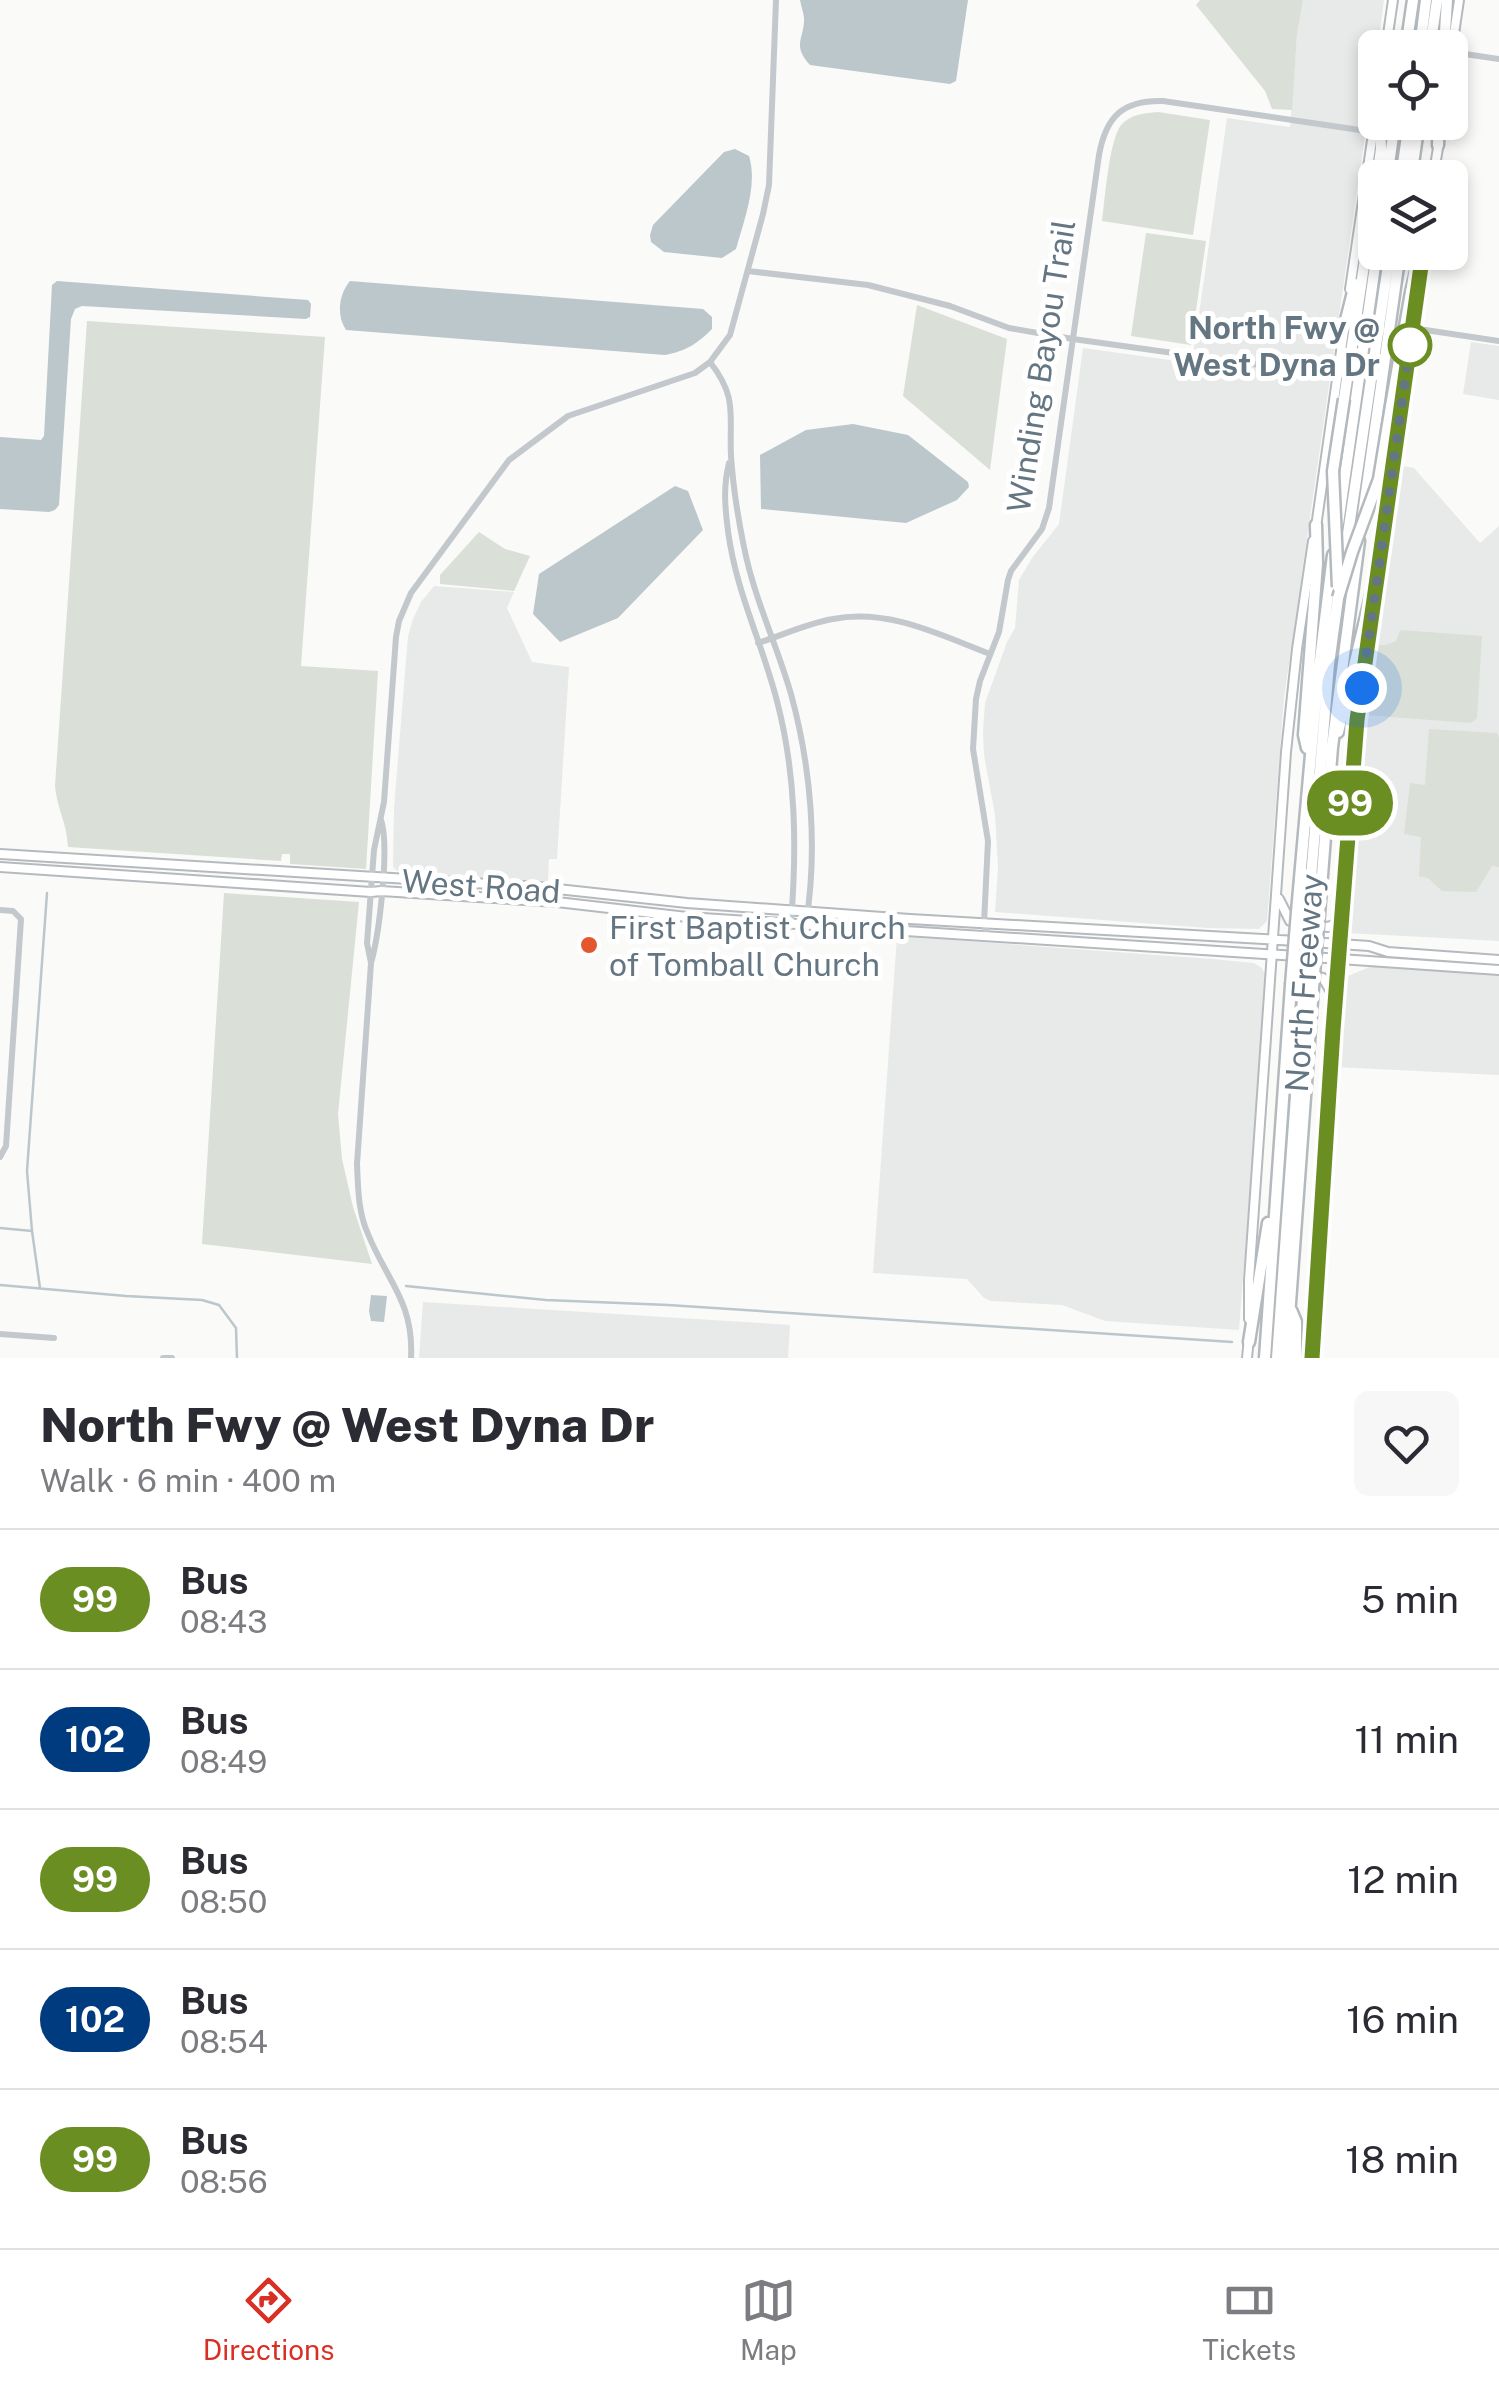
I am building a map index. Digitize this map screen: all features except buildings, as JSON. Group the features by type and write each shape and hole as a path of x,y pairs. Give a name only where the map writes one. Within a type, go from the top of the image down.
{"highway":[{"path":"1409,30 1413,0"},
{"path":"1422,30 1426,0"},
{"path":"1433,30 1437,0"},
{"path":"1445,30 1447,0"},
{"path":"1438,140 1438,145"},
{"path":"1345,324 1358,270"},
{"path":"1338,598 1333,472 1364,270"},
{"name":"North Freeway","path":"1308,913 1310,760 1328,597 1374,270"},
{"name":"North Freeway","path":"1277,1358 1330,664 1387,270"},
{"name":"North Freeway","path":"1308,913 1398,270"},
{"path":"1338,598 1380,479 1417,270"},
{"path":"1310,760 1304,735 1317,562 1316,525"},
{"path":"1332,747 1341,725 1377,571"},
{"name":"North Freeway","path":"1265,1358 1281,1128 1303,986"},
{"name":"North Freeway","path":"1286,1358 1303,986"},
{"path":"1248,1342 1281,1128"},
{"path":"1290,1306 1296,1322 1296,1358"}],"main road":[{"path":"1389,30 1393,0"},
{"path":"1454,30 1459,0"},
{"path":"1248,1358 1249,1280 1278,974 1274,939 1290,706 1374,140"},
{"path":"1436,160 1438,145"},
{"path":"1312,1358 1357,720 1420,270"},
{"name":"West Road","path":"0,854 539,887 808,912 1369,946 1499,970"},
{"path":"19,856 19,868"},
{"path":"103,874 104,860"},
{"name":"West Road","path":"0,867 483,896 687,917 1388,963 1499,960"},
{"path":"284,872 284,887"},
{"path":"483,896 484,885"},
{"path":"584,905 586,894"},
{"path":"1277,894 1294,924 1328,927 1341,922"},
{"path":"687,917 688,903"},
{"path":"1073,940 1074,929"},
{"path":"1150,934 1150,946"},
{"path":"1388,952 1388,963"},
{"path":"1337,977 1356,960"},
{"path":"1278,974 1314,974 1323,978 1336,1001"}],"street":[{"path":"410,1358 412,1341 403,1298 366,1232 357,1164 396,637 404,606 509,460 568,416 695,373 710,362 730,335 769,185 776,0"},
{"path":"1468,54 1499,59"},
{"name":"Winding Bayou Trail","path":"987,936 984,923 988,841 972,733 980,681 999,632 1008,580 1046,518 1106,127 1124,108 1146,101 1358,123"},
{"path":"748,271 868,285 950,306 1009,328 1338,376"},
{"path":"1412,328 1499,340"},
{"path":"710,362 727,388 731,405 731,457 743,544 790,693 802,750 812,852 806,923"},
{"path":"731,457 724,497 733,568 776,698 788,752 796,830 791,922"},
{"path":"758,643 828,619 871,616 909,624 990,654"},
{"path":"776,698 790,693"},
{"path":"0,910 13,911 21,919 6,1146 2,1155"},
{"path":"0,1334 54,1338"},
{"path":"163,1358 172,1358"}],"shaded area":[{"path":"800,0 968,0 956,81 950,84 810,65 800,46 804,17"},
{"path":"1200,0 1303,0 1292,110 1272,109 1265,91 1196,5"},
{"path":"1303,0 1384,0 1380,30 1358,30 1358,140 1364,140 1361,160 1358,160 1358,184 1284,698 1267,921 1259,929 1208,928 995,912 998,868 995,815 984,755 985,703 1015,628 1019,580 1059,524 1083,348 1192,363 1227,118 1290,127"},
{"path":"1158,112 1210,120 1193,235 1102,221 1111,157 1121,125 1129,118"},
{"path":"735,149 749,156 752,179 736,249 722,258 664,252 651,242 653,225 724,152"},
{"path":"1146,233 1206,241 1191,345 1131,336"},
{"path":"57,281 308,300 310,317 82,306 75,309 71,319 59,505 49,512 0,509 0,437 41,440 44,436 52,285"},
{"path":"350,281 703,309 712,317 712,329 691,346 665,355 346,330 340,305"},
{"path":"917,305 1007,339 990,470 903,396"},
{"path":"87,321 325,337 301,666 378,671 366,869 290,864 290,854 282,854 281,861 68,847 55,786"},
{"path":"1471,342 1499,346 1499,400 1463,394"},
{"path":"853,424 908,435 968,482 969,487 957,500 906,523 761,509 760,455 806,430"},
{"path":"1398,465 1414,468 1480,543 1499,526 1499,941 1347,933 1365,711"},
{"path":"675,486 688,491 703,530 618,618 560,642 533,614 539,574"},
{"path":"479,532 505,549 530,556 514,591 440,584 440,575"},
{"path":"434,586 514,592 507,608 532,662 569,667 557,859 549,859 548,882 397,871 393,867 408,636 421,602"},
{"path":"1400,630 1482,636 1477,718 1471,723 1364,715 1374,645 1396,641"},
{"path":"1429,729 1497,733 1499,737 1499,867 1492,866 1476,892 1442,891 1428,878 1419,876 1421,837 1404,834 1410,783 1425,785"},
{"path":"224,893 359,902 338,1114 342,1159 372,1264 202,1244"},
{"path":"897,936 1212,959 1254,963 1262,968 1266,977 1239,1330 1105,1321 1062,1305 991,1301 967,1279 873,1273"},
{"path":"1372,966 1499,974 1499,1075 1334,1067 1339,1001 1348,976"},
{"path":"371,1295 387,1296 384,1322 371,1321"},
{"path":"423,1302 790,1325 788,1358 419,1358"}],"waterway":[{"path":"40,1288 27,1171 47,893"},
{"path":"0,1228 32,1231"},
{"path":"0,1285 202,1300 219,1305 236,1328 237,1358"},
{"path":"406,1286 546,1300 1232,1342"}],"bus line":[{"name":"99","path":"1312,1358 1357,720 1420,270"}],"place":[{"name":"North Fwy @ West Dyna Dr","path":"1410,345"},
{"name":"First Baptist Church of Tomball Church","path":"589,945"}],"route":[{"path":"1362,688 1410,345"}]}
